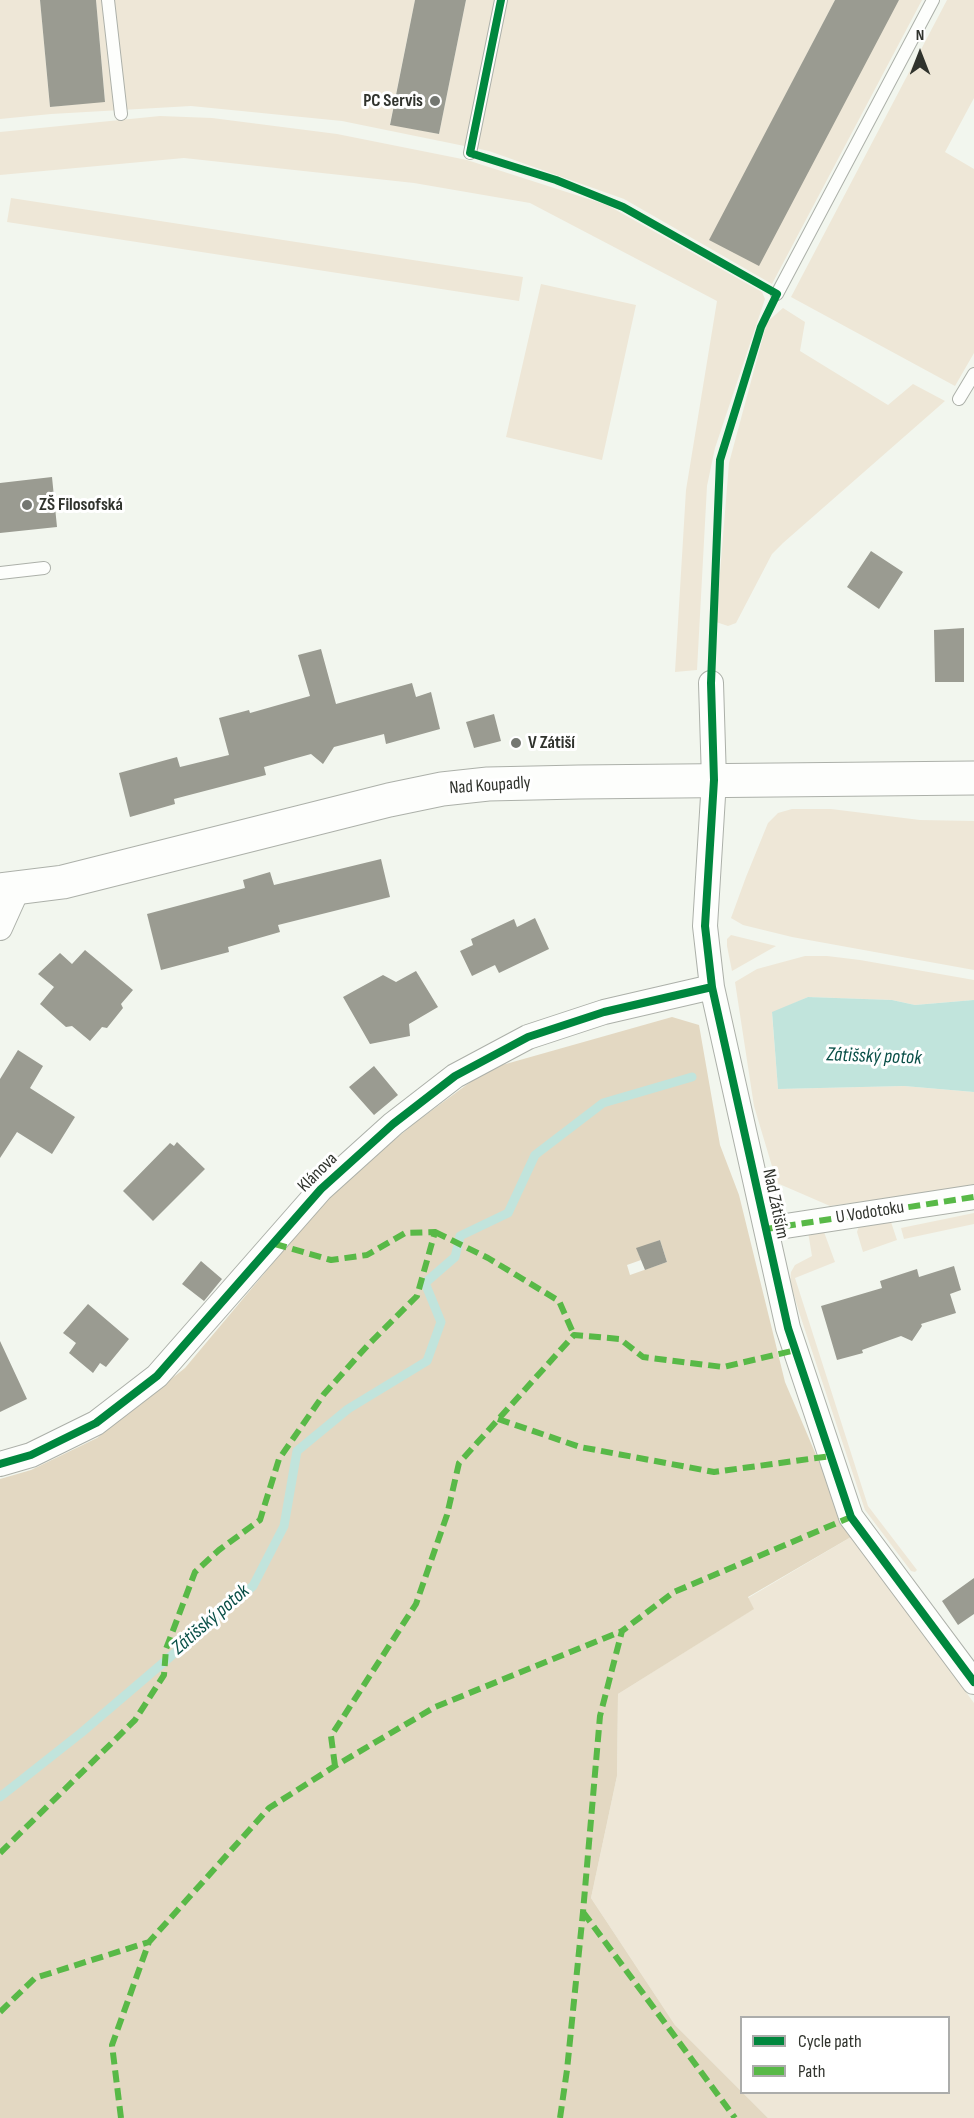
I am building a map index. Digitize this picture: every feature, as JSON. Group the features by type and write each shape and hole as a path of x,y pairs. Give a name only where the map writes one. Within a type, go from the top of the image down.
{"street":[{"name":"Nad Zátiším","path":"711,683 714,780 705,926 712,987 788,1328 851,1517 974,1683"},
{"name":"Nad Koupadly","path":"9,889 63,882 389,800 442,789 511,783 974,778"},
{"path":"0,928 9,889"},
{"name":"Klánova","path":"0,1464 31,1455 96,1423 156,1376 321,1189 393,1124 455,1076 528,1037 604,1012 712,987"},
{"name":"U Vodotoku","path":"766,1229 974,1197"}],"lane":[{"path":"108,0 121,114"},
{"path":"470,153 501,0"},
{"path":"777,294 933,0"},
{"path":"959,399 974,374"},
{"path":"0,573 44,568"}],"shaded area":[{"path":"0,0 40,0 50,107 105,101 96,0 415,0 390,124 439,134 466,0 835,0 710,240 899,0 922,0 772,284 624,199 489,151 342,121 191,106 0,119"},
{"path":"947,0 974,0 974,98 945,152 974,169 974,353 955,386 791,297"},
{"path":"160,116 212,118 337,134 467,160 607,205 762,292 765,299 715,448 707,486 697,670 675,672 686,490 717,301 530,203 414,183 184,158 0,175 0,132"},
{"path":"11,198 523,277 519,301 7,222"},
{"path":"541,284 636,305 602,460 506,437"},
{"path":"783,308 805,322 800,351 888,405 913,384 945,401 772,554 736,623 728,626 716,622 729,463 767,322"},
{"path":"792,809 831,809 920,820 974,821 974,970 792,937 743,925 731,918 768,823 778,813"},
{"path":"731,935 776,946 732,971 727,946 727,939"},
{"path":"805,956 860,960 974,980 974,1000 915,1005 892,1000 808,997 772,1013 778,1089 904,1086 974,1092 974,1186 830,1206 777,1183 754,1106 735,982 757,969"},
{"path":"672,1017 699,1025 720,1145 739,1195 785,1382 851,1537 748,1597 754,1609 618,1694 617,1776 591,1898 675,2025 740,2090 740,2094 744,2094 768,2118 0,2118 0,1479 31,1470 97,1438 185,1368 335,1189 416,1122 488,1069","holes":["660,1240 667,1262 630,1275 627,1265 641,1260 637,1249"]},
{"path":"974,1213 974,1224 904,1239 901,1228"},
{"path":"891,1222 897,1240 863,1252 857,1232 859,1226"},
{"path":"808,1232 824,1232 835,1262 795,1278 868,1506 917,1570 915,1572 911,1571 865,1510 790,1282 791,1272 795,1265 812,1256"},
{"path":"851,1537 974,1703 974,2118 768,2118 744,2094 950,2094 950,2016 740,2016 740,2090 675,2025 591,1898 617,1776 618,1694 753,1609 748,1598"}],"water":[{"path":"808,997 892,1000 915,1005 974,1000 974,1092 904,1086 778,1089 772,1012"}],"building":[{"path":"40,0 96,0 105,102 50,107"},
{"path":"415,0 466,0 439,134 390,125"},
{"path":"835,0 899,0 759,266 709,240"},
{"name":"ZŠ Filosofská","path":"52,477 57,527 0,533 0,483"},
{"path":"871,551 903,572 879,609 847,587"},
{"path":"964,628 964,682 935,682 934,630"},
{"path":"321,649 336,704 412,683 416,697 431,692 440,729 386,744 384,734 334,747 323,764 311,754 264,767 266,775 174,799 175,804 130,817 119,773 177,757 180,767 229,755 219,718 249,710 250,713 310,696 298,655"},
{"path":"494,714 501,741 474,748 466,722"},
{"path":"381,859 390,897 278,925 280,932 228,947 229,952 161,970 147,914 245,888 243,880 270,872 274,885"},
{"path":"535,918 549,949 499,973 495,965 472,976 460,951 473,945 471,939 514,919 517,927"},
{"path":"85,950 133,990 121,1004 123,1008 107,1028 102,1027 90,1041 72,1026 66,1027 40,1004 54,987 38,974 60,953 72,964"},
{"path":"416,971 438,1007 409,1024 410,1036 370,1044 343,997 383,975 396,982"},
{"path":"18,1050 43,1066 30,1088 75,1117 52,1154 17,1132 0,1158 0,1079"},
{"path":"374,1066 398,1095 374,1115 349,1087"},
{"path":"177,1142 205,1169 153,1221 123,1191 170,1143 174,1146"},
{"path":"660,1240 667,1262 645,1270 636,1248"},
{"path":"201,1261 222,1279 204,1301 182,1284"},
{"path":"954,1266 961,1290 950,1294 956,1313 921,1324 922,1326 912,1341 901,1336 862,1350 863,1353 837,1360 821,1306 882,1288 880,1281 917,1269 919,1277"},
{"path":"88,1304 129,1339 106,1367 100,1363 93,1373 69,1353 76,1343 63,1333"},
{"path":"0,1341 27,1399 0,1412"},
{"path":"974,1578 974,1614 958,1625 942,1601"}],"waterway":[{"name":"Zátišský potok","path":"459,1241 460,1236 508,1213 535,1155 603,1103 692,1077"},
{"name":"Zátišský potok","path":"0,1797 81,1733 253,1586 284,1526 297,1451 348,1409 427,1361 441,1322 425,1283 455,1257 458,1245"}],"marked path":[{"path":"766,1229 974,1197"},
{"path":"435,1232 488,1258 559,1301 574,1335"},
{"path":"0,1853 135,1720 164,1675 166,1649 195,1572 219,1550 260,1520 279,1459 324,1394 368,1345 417,1296 435,1232 405,1233 367,1255 331,1260 275,1244"},
{"path":"335,1766 331,1736 416,1604 447,1515 459,1463 574,1335 620,1339 643,1357 723,1367 796,1350"},
{"path":"498,1419 580,1447 714,1472 831,1456"},
{"path":"560,2118 583,1912 600,1716 622,1631 674,1592 851,1517"},
{"path":"121,2118 112,2045 149,1942 269,1808 435,1707 622,1631"},
{"path":"583,1912 735,2118"},
{"path":"0,2012 35,1978 149,1942"}],"cycle path":[{"path":"501,0 470,153 556,180 623,207 777,294 761,327 720,460 711,683 714,780 705,926 712,987 788,1328 851,1517 974,1682"},
{"path":"0,1464 31,1455 96,1423 157,1376 321,1189 393,1124 455,1076 528,1037 604,1012 712,987"}],"place":[{"name":"PC Servis","path":"435,101"},
{"name":"ZŠ Filosofská","path":"27,505"},
{"name":"V Zátiší","path":"516,743"}]}
